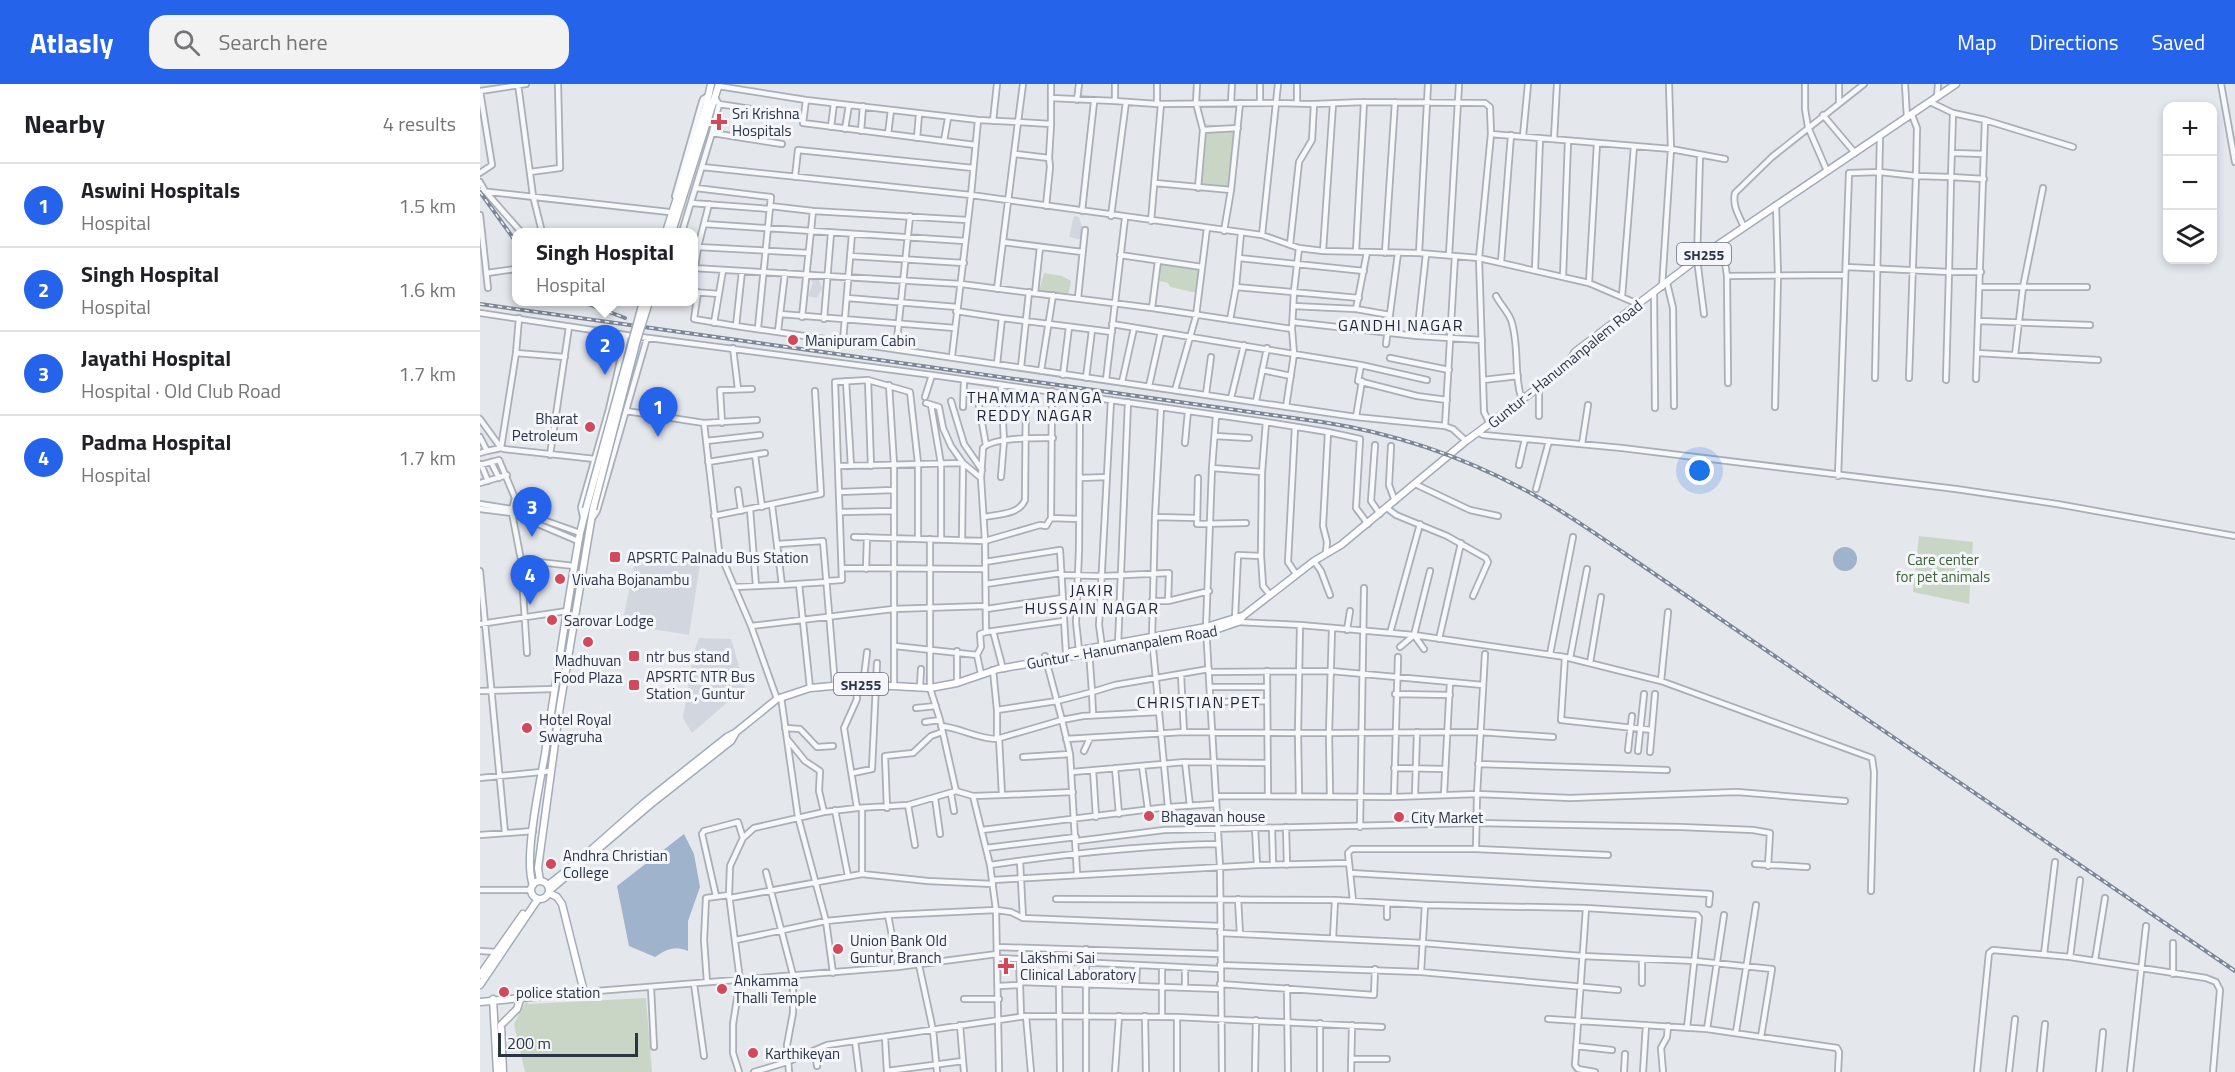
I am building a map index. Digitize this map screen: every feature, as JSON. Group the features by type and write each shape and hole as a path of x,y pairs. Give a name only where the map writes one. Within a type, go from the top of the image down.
{"main road":[{"name":"Guntur - Hanumanpalem Road","path":"1045,658 1152,641 1206,630 1238,619 1326,552 1341,545 1368,524 1466,441 1566,367 1575,352 1697,259 1956,84"},
{"path":"665,228 709,109 715,99 716,85"},
{"path":"673,228 709,109"},
{"path":"535,885 550,771 591,518 590,509 642,306"},
{"path":"480,985 536,898 535,885 529,867 533,831 578,541 583,518 590,509 648,306"},
{"name":"Guntur - Hanumanpalem Road","path":"536,898 546,898 549,889 644,803 779,698 810,688 835,685 930,688 999,668 1079,650 1089,651 1102,647 1152,641"},
{"path":"481,1001 584,992 561,904 549,889 535,885"},
{"path":"480,975 536,898"},
{"path":"503,1072 501,1025 517,1009 520,997"},
{"path":"493,999 497,1072"}],"street":[{"path":"480,173 492,165 480,90 526,84"},
{"path":"530,172 560,168 558,84"},
{"path":"993,122 997,84"},
{"path":"997,289 1023,84"},
{"path":"1046,206 1050,168 1051,84"},
{"path":"1077,100 1079,84"},
{"path":"1115,84 1115,101"},
{"path":"1151,221 1159,104 1157,84"},
{"path":"1197,84 1196,103 1203,130 1198,188"},
{"path":"1231,102 1232,84"},
{"path":"1260,84 1260,103"},
{"path":"1262,236 1278,84"},
{"path":"1297,84 1297,103"},
{"path":"1419,253 1428,84"},
{"path":"1445,426 1459,84"},
{"path":"1523,136 1528,84"},
{"path":"1554,139 1557,84"},
{"path":"1669,84 1671,149 1665,285 1674,309 1674,406"},
{"path":"1805,84 1808,128 1827,171"},
{"path":"1839,84 1839,102"},
{"path":"1744,227 1733,200 1735,193 1772,157 1864,84"},
{"path":"1905,84 1910,116 1917,128 1909,378"},
{"path":"1937,97 1938,84"},
{"path":"2221,84 2235,162"},
{"path":"518,85 533,196 541,228"},
{"path":"716,85 806,100 948,118 1051,124"},
{"path":"1051,98 1159,104 1428,102 1485,104 1490,107 1491,134 1479,258 1484,412 1490,424"},
{"path":"665,228 704,99 715,99 803,117"},
{"path":"683,228 712,134 715,99"},
{"path":"806,100 802,123 975,145"},
{"path":"1082,212 1094,102"},
{"path":"1112,216 1126,102"},
{"path":"1356,251 1364,102"},
{"path":"1385,253 1395,102"},
{"path":"1930,102 1953,113 1985,120 2073,147"},
{"path":"831,127 834,103"},
{"path":"1224,231 1231,190 1240,103"},
{"path":"1290,245 1299,162 1312,140 1314,104"},
{"path":"1323,251 1333,104"},
{"path":"845,129 849,105"},
{"path":"861,131 863,106"},
{"path":"888,134 891,110"},
{"path":"1946,380 1953,113"},
{"path":"917,138 919,114"},
{"path":"1823,115 1855,153"},
{"path":"944,141 948,118"},
{"path":"951,356 978,120"},
{"path":"1976,379 1981,287 1985,120"},
{"path":"1203,130 1238,128"},
{"path":"712,134 782,144"},
{"path":"1491,134 1671,149 1725,159"},
{"path":"1501,262 1511,135"},
{"path":"1875,378 1880,135"},
{"path":"1535,270 1540,138"},
{"path":"1563,276 1568,141"},
{"path":"1588,283 1597,143"},
{"path":"1622,297 1634,146"},
{"path":"795,177 798,150 973,168"},
{"path":"1952,153 1984,154"},
{"path":"1015,154 1049,158"},
{"path":"1700,155 1697,259 1704,314"},
{"path":"1838,476 1849,173 1846,159"},
{"path":"702,167 1009,200 1262,236 1299,248 1323,251 1419,253 1479,258 1588,283 1638,304"},
{"path":"1849,173 1880,172 1916,176 1984,178"},
{"path":"480,182 482,191 517,228"},
{"path":"1155,183 1231,190"},
{"path":"696,188 771,197 758,328"},
{"path":"2015,355 2023,287 2043,188"},
{"path":"482,191 669,212"},
{"path":"691,203 967,220"},
{"path":"709,204 698,247 809,253"},
{"path":"1775,407 1778,274 1776,205"},
{"path":"802,317 813,211"},
{"path":"480,215 488,288"},
{"path":"896,349 910,216"},
{"path":"1106,380 1125,218"},
{"path":"704,224 965,241"},
{"path":"1175,390 1196,316 1207,228"},
{"path":"1078,298 1085,230"},
{"path":"824,319 831,233"},
{"path":"1230,320 1236,287 1241,233"},
{"path":"843,342 852,234"},
{"path":"1003,242 1082,252"},
{"path":"1722,242 1727,276 1728,383"},
{"path":"1021,367 1040,247"},
{"path":"1286,406 1294,354 1293,306 1299,248"},
{"path":"1356,309 1367,252"},
{"path":"1386,344 1398,253"},
{"path":"1417,336 1426,254"},
{"path":"1120,255 1202,267"},
{"path":"850,256 963,263"},
{"path":"1239,258 1364,271"},
{"path":"1152,308 1158,261"},
{"path":"1846,267 1981,272"},
{"path":"698,268 961,284 1152,308 1292,329"},
{"path":"487,273 512,270"},
{"path":"714,323 723,270"},
{"path":"736,326 742,271"},
{"path":"778,331 785,273"},
{"path":"1727,276 1845,275"},
{"path":"1236,287 1359,298"},
{"path":"1981,287 2087,287"},
{"path":"698,292 719,294"},
{"path":"1654,292 1655,408"},
{"path":"1041,371 1053,295"},
{"path":"1496,296 1511,320 1518,376 1517,385 1522,400"},
{"path":"847,298 957,309 1048,325 1112,332"},
{"path":"695,306 694,319 714,323 1356,417 1445,426 1453,429 1466,441"},
{"path":"1293,306 1356,309 1390,315"},
{"path":"480,313 626,336 733,348 1128,402 1360,438 1356,508 1368,524"},
{"path":"780,314 955,328"},
{"path":"501,448 516,353 519,318"},
{"path":"997,363 1002,318"},
{"path":"1979,321 2090,326"},
{"path":"1293,322 1417,336 1482,340"},
{"path":"1112,324 1361,364 1427,380"},
{"path":"550,455 569,327"},
{"path":"1063,375 1069,327"},
{"path":"1122,382 1134,328"},
{"path":"1086,378 1092,330"},
{"path":"1149,386 1161,332"},
{"path":"583,518 581,507 609,409 626,336"},
{"path":"591,518 597,511 647,338"},
{"path":"1231,398 1244,345"},
{"path":"733,348 738,389"},
{"path":"1256,401 1267,348"},
{"path":"516,353 565,357"},
{"path":"1977,353 2098,360"},
{"path":"1206,394 1211,357"},
{"path":"1390,358 1449,370"},
{"path":"1361,364 1358,381 1417,396 1447,400"},
{"path":"1262,370 1291,376"},
{"path":"932,375 928,402 941,464 940,539"},
{"path":"1484,380 1518,376"},
{"path":"868,380 872,466"},
{"path":"734,587 842,580 835,382 868,380 910,392 918,463 918,539"},
{"path":"963,407 964,380"},
{"path":"846,381 851,466"},
{"path":"1356,417 1362,381"},
{"path":"889,385 894,465 894,686"},
{"path":"1001,385 1004,441 1001,477"},
{"path":"1539,387 1539,416"},
{"path":"984,517 1010,512 1024,503 1027,439 1026,388"},
{"path":"722,423 720,390 752,389"},
{"path":"714,516 821,494 815,391"},
{"path":"854,537 985,541 1048,525 1051,518 1052,392"},
{"path":"1079,650 1076,622 1080,396"},
{"path":"1102,647 1099,625 1111,400"},
{"path":"951,401 964,444 981,474"},
{"path":"928,402 939,407 951,446 963,463 981,474"},
{"path":"1118,645 1128,402"},
{"path":"1582,444 1588,405"},
{"path":"979,406 986,445 983,448 981,474 985,541 986,632"},
{"path":"1161,407 1152,641 1168,807"},
{"path":"609,409 704,423 757,420"},
{"path":"1185,443 1188,411"},
{"path":"1216,416 1206,630 1220,866 1222,1072"},
{"path":"480,419 501,448"},
{"path":"1266,422 1262,472 1261,556 1263,585 1270,595"},
{"path":"704,423 719,551 779,698 798,817 814,884 826,921 833,973"},
{"path":"1295,427 1288,562 1296,574"},
{"path":"1326,552 1327,542 1323,526 1328,432"},
{"path":"1479,433 1956,489 2057,504 2235,536"},
{"path":"706,441 760,435"},
{"path":"1215,436 1249,438"},
{"path":"480,437 487,451"},
{"path":"986,445 1004,441 1053,438"},
{"path":"1519,465 1526,439"},
{"path":"1536,489 1549,441"},
{"path":"1375,445 1371,501 1380,514"},
{"path":"1391,446 1389,485 1395,501"},
{"path":"480,453 501,448 595,459"},
{"path":"708,462 765,453"},
{"path":"755,455 762,507"},
{"path":"488,481 481,464 499,460 515,498 512,511 520,561 527,652"},
{"path":"492,462 499,478"},
{"path":"839,466 963,463"},
{"path":"962,540 963,463"},
{"path":"1212,468 1262,472"},
{"path":"480,483 507,476"},
{"path":"1080,478 1107,477"},
{"path":"1198,478 1197,524 1246,523"},
{"path":"1415,484 1470,510 1498,516"},
{"path":"738,490 741,511"},
{"path":"840,492 893,490"},
{"path":"480,504 512,511 580,533"},
{"path":"772,505 782,585"},
{"path":"1387,508 1396,515 1461,543 1488,561 1473,596"},
{"path":"480,509 512,511 578,541"},
{"path":"750,509 756,586"},
{"path":"841,512 893,511"},
{"path":"1155,517 1197,518"},
{"path":"1051,518 1079,519"},
{"path":"1390,633 1420,524"},
{"path":"866,569 867,537"},
{"path":"1550,654 1573,537"},
{"path":"930,539 930,688 941,723 954,793 954,811"},
{"path":"778,544 823,541 835,685"},
{"path":"1439,639 1461,543"},
{"path":"985,562 1060,551 1059,574 1066,653"},
{"path":"1261,556 1238,555 1238,619 1363,632 1414,634 1550,654 1661,681 1872,758 1874,772 1871,891"},
{"path":"520,561 574,567"},
{"path":"1314,561 1321,571 1330,595"},
{"path":"842,568 985,569"},
{"path":"1587,569 1568,658 1561,720 1652,730"},
{"path":"480,571 483,623 492,690 505,833"},
{"path":"1400,647 1414,634 1430,571"},
{"path":"986,585 1059,574 1120,576 1169,573 1168,601"},
{"path":"799,584 810,688"},
{"path":"1360,826 1364,588"},
{"path":"1152,601 1168,601 1209,591"},
{"path":"1590,663 1601,597"},
{"path":"751,626 893,609 986,608 1062,598"},
{"path":"483,623 567,611"},
{"path":"1347,630 1350,611"},
{"path":"1661,681 1668,612"},
{"path":"981,674 977,655 981,647 980,634 1063,621"},
{"path":"1299,795 1300,625"},
{"path":"1330,796 1332,628"},
{"path":"993,631 999,668 997,710 1002,795"},
{"path":"1414,634 1424,649"},
{"path":"895,646 977,655"},
{"path":"957,651 957,682"},
{"path":"1089,651 1094,715"},
{"path":"862,874 860,808 844,728 857,699 867,652"},
{"path":"1476,849 1478,764 1485,654"},
{"path":"1394,796 1395,694 1398,657"},
{"path":"1045,658 1071,754 1077,873"},
{"path":"853,772 872,769 877,663"},
{"path":"920,686 921,669"},
{"path":"997,710 1057,701 1108,687 1209,670 1300,669 1362,672 1483,685"},
{"path":"1267,671 1268,796"},
{"path":"1181,675 1184,732"},
{"path":"1444,794 1450,682"},
{"path":"1211,687 1267,687"},
{"path":"480,691 554,689"},
{"path":"1395,694 1450,695"},
{"path":"1638,752 1644,694"},
{"path":"1650,752 1655,694"},
{"path":"1212,702 1268,701"},
{"path":"916,708 936,706"},
{"path":"925,722 941,723 984,738 999,738 1062,720 1094,715 1159,711"},
{"path":"1628,750 1632,716"},
{"path":"785,728 800,729 817,747 833,746"},
{"path":"873,755 913,753 931,736 942,732"},
{"path":"1066,739 1184,732 1267,734 1480,732 1553,737"},
{"path":"1415,795 1417,732"},
{"path":"787,738 805,761 820,771 819,791 824,812"},
{"path":"1083,751 1090,738"},
{"path":"1023,757 1071,754"},
{"path":"885,756 887,808"},
{"path":"1072,772 1185,762 1267,763"},
{"path":"1185,762 1190,806"},
{"path":"1478,764 1572,769 1667,770"},
{"path":"1142,766 1148,810"},
{"path":"1115,768 1119,814"},
{"path":"1394,768 1445,769"},
{"path":"1093,770 1096,817"},
{"path":"480,777 550,771"},
{"path":"739,1072 734,1053 734,1024 740,980 730,896 730,866 743,838 754,828 835,810 908,805 954,793 973,796 1073,792"},
{"path":"1216,796 1477,794 1570,798 1737,792 1845,801"},
{"path":"973,796 990,865 996,910 999,1072"},
{"path":"935,798 940,834"},
{"path":"982,830 1168,807 1216,804"},
{"path":"908,805 915,845"},
{"path":"835,810 848,876"},
{"path":"716,896 702,834 704,831 738,822 743,838"},
{"path":"986,848 1164,830 1478,823 1753,830 1770,833 1768,866"},
{"path":"1255,828 1257,865"},
{"path":"1272,828 1273,864"},
{"path":"1286,828 1287,865"},
{"path":"480,835 533,831"},
{"path":"990,865 1183,844 1218,844"},
{"path":"1353,901 1348,853 1352,849 1476,849 1608,855"},
{"path":"1020,861 1023,918"},
{"path":"2044,954 2055,862"},
{"path":"706,982 704,940 706,898 716,896 770,891 862,874 928,880 993,882 1077,873 1349,863"},
{"path":"1755,864 1807,867"},
{"path":"766,872 793,975 793,1012 788,1031 789,1072"},
{"path":"1350,873 1710,894 1709,904"},
{"path":"2070,957 2080,880"},
{"path":"480,890 535,885"},
{"path":"2095,960 2105,898"},
{"path":"1056,899 1335,900 1425,905 1586,908 1698,915 1687,1028"},
{"path":"1238,899 1240,934"},
{"path":"1333,938 1335,900"},
{"path":"1387,917 1388,903"},
{"path":"1422,972 1425,905"},
{"path":"1736,1032 1756,905"},
{"path":"1586,908 1575,1067 1594,1072"},
{"path":"736,939 826,921 888,915 996,910 1015,913 1023,918 1221,926"},
{"path":"888,915 898,967"},
{"path":"1707,1029 1724,915"},
{"path":"2130,1072 2146,926"},
{"path":"1220,933 1423,943 1582,956 1695,961 1772,969 1761,1037"},
{"path":"2173,943 2173,974"},
{"path":"997,947 1220,954"},
{"path":"1086,950 1086,1072"},
{"path":"480,951 497,952"},
{"path":"1977,1072 1990,951 2095,960 2212,980 2220,986 2213,1072"},
{"path":"584,992 833,973 997,956 1185,968 1375,969 1618,990"},
{"path":"1019,959 1031,1072"},
{"path":"1642,959 1642,983"},
{"path":"919,965 933,1030 937,1072"},
{"path":"1136,986 1137,965"},
{"path":"1162,966 1162,1017"},
{"path":"1185,968 1185,987"},
{"path":"999,986 1020,983 1059,983 1162,987 1221,986 1287,988 1374,996 1375,969"},
{"path":"1059,983 1060,1072"},
{"path":"694,984 704,1056"},
{"path":"651,988 654,1047"},
{"path":"1287,988 1288,1072"},
{"path":"964,999 999,999"},
{"path":"754,1072 787,1062 827,1045 998,1018 1024,1016 1222,1018 1382,1027"},
{"path":"1115,1072 1119,1016"},
{"path":"1145,1016 1146,1072"},
{"path":"1177,1017 1177,1072"},
{"path":"1548,1019 1707,1029 1837,1048 1839,1052 1838,1072"},
{"path":"2009,1072 2015,1019"},
{"path":"1255,1072 1256,1020"},
{"path":"1320,1023 1320,1072"},
{"path":"2040,1072 2045,1024"},
{"path":"960,1025 964,1072"},
{"path":"1351,1072 1352,1025"},
{"path":"1642,1072 1646,1025"},
{"path":"1663,1072 1661,1048 1667,1037 1668,1026"},
{"path":"2098,1072 2103,1032"},
{"path":"885,1037 887,1072 963,1062"},
{"path":"855,1041 859,1072"},
{"path":"1576,1046 1612,1050"},
{"path":"815,1051 818,1066"},
{"path":"1624,1072 1625,1054"},
{"path":"1351,1059 1387,1059"}],"shaded area":[{"path":"1074,216 1079,217 1083,229 1081,240 1069,237"},
{"path":"810,279 819,280 822,288 817,298 808,296 813,283"},
{"path":"638,548 700,564 689,635 622,624"},
{"path":"699,638 731,639 745,687 692,733 683,718 694,652"}],"green space":[{"path":"1203,124 1235,127 1229,189 1199,185"},
{"path":"1161,264 1200,270 1197,293 1170,287 1168,283 1160,281"},
{"path":"1044,273 1062,276 1071,281 1068,295 1039,291"},
{"name":"Care center for pet animals","path":"1919,536 1973,542 1969,604 1913,592"},
{"path":"646,998 652,1072 525,1072 514,1024 526,1001 528,1004"}],"water":[{"path":"1845,547 1854,550 1857,559 1854,568 1845,571 1836,568 1833,559 1836,550"},
{"path":"684,834 694,854 700,887 688,921 688,951 678,948 670,949 655,957 629,946 617,886"}],"railway":[{"path":"480,192 512,236"},
{"path":"480,304 1322,422 1374,432 1450,456 1523,489 1574,520 2235,971"},
{"path":"594,306 625,318"}],"place":[{"name":"Sri Krishna Hospitals","path":"719,122"},
{"name":"Manipuram Cabin","path":"793,340"},
{"name":"Singh Hospital","path":"605,375"},
{"name":"Bharat Petroleum","path":"590,427"},
{"name":"Aswini Hospitals","path":"658,437"},
{"name":"Jayathi Hospital","path":"532,537"},
{"name":"APSRTC Palnadu Bus Station","path":"615,557"},
{"name":"Vivaha Bojanambu","path":"560,579"},
{"name":"Padma Hospital","path":"530,605"},
{"name":"Sarovar Lodge","path":"552,620"},
{"name":"Madhuvan Food Plaza","path":"588,642"},
{"name":"ntr bus stand","path":"634,656"},
{"name":"APSRTC NTR Bus Station , Guntur","path":"634,685"},
{"name":"Hotel Royal Swagruha","path":"527,728"},
{"name":"Bhagavan house","path":"1149,816"},
{"name":"City Market","path":"1399,817"},
{"name":"Andhra Christian College","path":"551,864"},
{"name":"Union Bank Old Guntur Branch","path":"838,949"},
{"name":"Lakshmi Sai Clinical Laboratory","path":"1006,966"},
{"name":"Ankamma Thalli Temple","path":"722,989"},
{"name":"police station","path":"504,992"},
{"name":"Karthikeyan","path":"753,1053"}],"district":[{"name":"GANDHI NAGAR","path":"1401,325"},
{"name":"THAMMA RANGA REDDY NAGAR","path":"1035,406"},
{"name":"JAKIR HUSSAIN NAGAR","path":"1092,599"},
{"name":"CHRISTIAN PET","path":"1199,702"}]}
